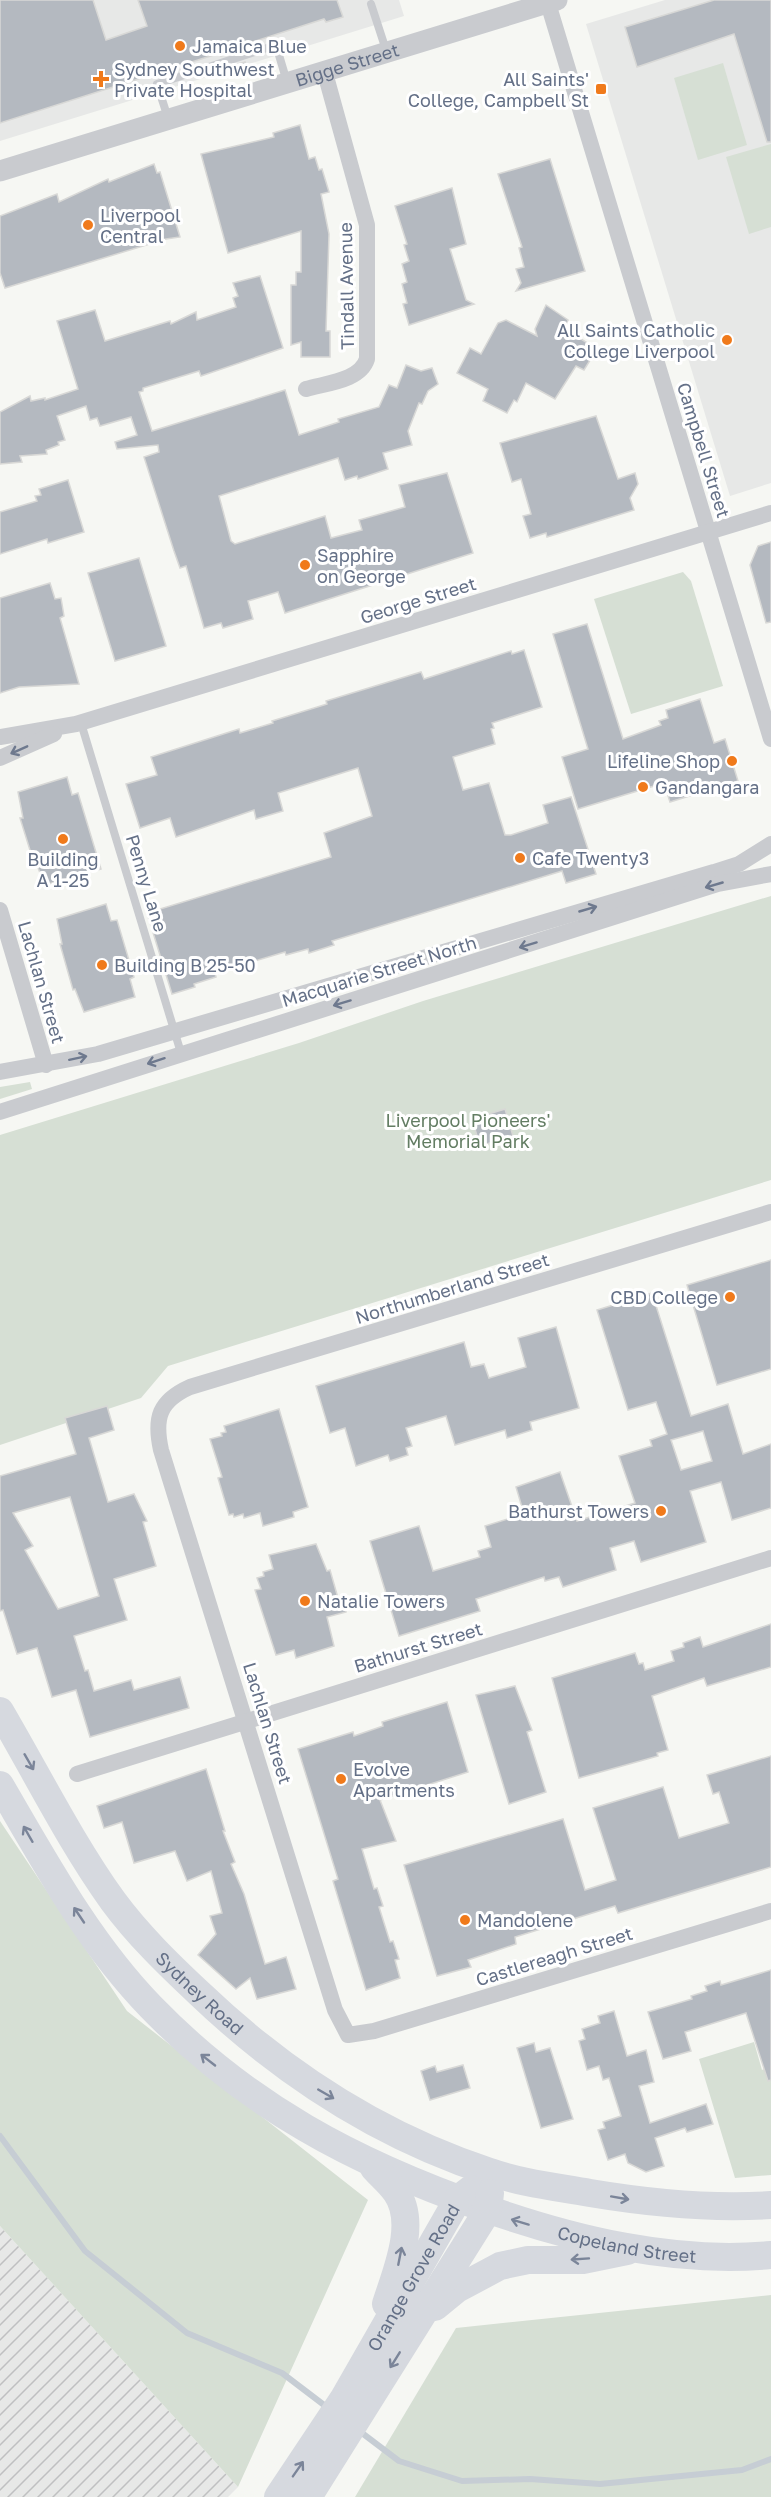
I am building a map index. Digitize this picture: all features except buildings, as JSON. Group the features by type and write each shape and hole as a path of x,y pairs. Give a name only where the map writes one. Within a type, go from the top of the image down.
{"highway":[{"name":"Sydney Road","path":"0,1711 87,1862 114,1902 144,1938 205,1999 245,2036 313,2086 370,2120 444,2155 492,2173"},
{"path":"0,1785 57,1883 99,1944 150,2006 202,2056 255,2096 318,2138 371,2165 488,2210"},
{"path":"371,2165 397,2193 404,2207 405,2224 400,2261 371,2352"},
{"name":"Orange Grove Road","path":"356,2401 371,2352 458,2199 492,2173"},
{"name":"Orange Grove Road","path":"278,2497 328,2445 356,2401 422,2317 488,2210 492,2173"},
{"path":"492,2173 634,2201 708,2206 771,2205"},
{"name":"Copeland Street","path":"488,2210 516,2221 638,2249 697,2255 771,2255"},
{"path":"422,2317 457,2289 500,2266 528,2260 583,2260 638,2249"},
{"name":"Orange Grove Road","path":"308,2497 328,2445"}],"street":[{"name":"Bigge Street","path":"0,171 325,73 550,1"},
{"name":"Campbell Street","path":"550,1 708,532 767,711 771,739"},
{"name":"Tindall Avenue","path":"306,389 357,374 364,368 367,359 367,225 325,73"},
{"name":"George Street","path":"0,737 79,723 771,513"},
{"name":"George Street","path":"0,758 79,723"},
{"name":"Macquarie Street North","path":"0,1072 98,1054 714,872 739,864 771,844"},
{"name":"Macquarie Street North","path":"0,1112 718,884 771,874"},
{"name":"Lachlan Street","path":"0,910 46,1065"},
{"name":"Northumberland Street","path":"158,1420 164,1405 175,1394 190,1387 771,1212"},
{"name":"Lachlan Street","path":"158,1420 161,1450 247,1720 335,2010 348,2035"},
{"name":"Bathurst Street","path":"77,1774 771,1558"},
{"name":"Castlereagh Street","path":"348,2035 374,2031 771,1911"}],"lane":[{"path":"371,4 387,53"},
{"path":"169,121 157,84 276,45 288,84"},
{"name":"Penny Lane","path":"79,723 181,1053"}],"shaded area":[{"name":"Sydney Southwest Private Hospital","path":"0,0 399,0 404,16 0,141"},
{"name":"All Saints Catholic College Liverpool","path":"665,0 771,0 771,483 730,496 586,24"},
{"path":"0,2226 238,2487 228,2497 0,2497"}],"green space":[{"path":"723,63 747,145 698,160 674,78"},
{"path":"771,144 771,227 749,234 726,157"},
{"path":"683,572 691,581 723,686 631,714 594,599"},
{"name":"Liverpool Pioneers' Memorial Park","path":"771,896 771,1180 168,1366 141,1398 0,1445 0,1135 299,1043 423,1001"},
{"path":"30,1082 32,1089 0,1099 0,1087"},
{"path":"0,1821 127,2011 368,2200 238,2487 0,2226"},
{"path":"754,2042 762,2070 771,2066 771,2175 735,2178 699,2059"},
{"path":"771,2295 771,2497 355,2497 456,2328"}],"waterway":[{"path":"0,2136 85,2251 187,2333 282,2373 328,2408"},
{"path":"358,2430 399,2461 462,2481 530,2479 600,2484 742,2470 771,2459"}],"place":[{"name":"Jamaica Blue","path":"180,46"},
{"name":"Sydney Southwest Private Hospital","path":"101,79"},
{"name":"All Saints' College, Campbell St","path":"601,89"},
{"name":"Liverpool Central","path":"88,225"},
{"name":"All Saints Catholic College Liverpool","path":"727,340"},
{"name":"Sapphire on George","path":"305,565"},
{"name":"Lifeline Shop","path":"732,761"},
{"name":"Gandangara","path":"643,787"},
{"name":"Building A 1-25","path":"63,839"},
{"name":"Cafe Twenty3","path":"520,858"},
{"name":"Building B 25-50","path":"102,965"},
{"name":"CBD College","path":"730,1297"},
{"name":"Bathurst Towers","path":"661,1511"},
{"name":"Natalie Towers","path":"305,1601"},
{"name":"Evolve Apartments","path":"341,1779"},
{"name":"Mandolene","path":"465,1920"}]}
